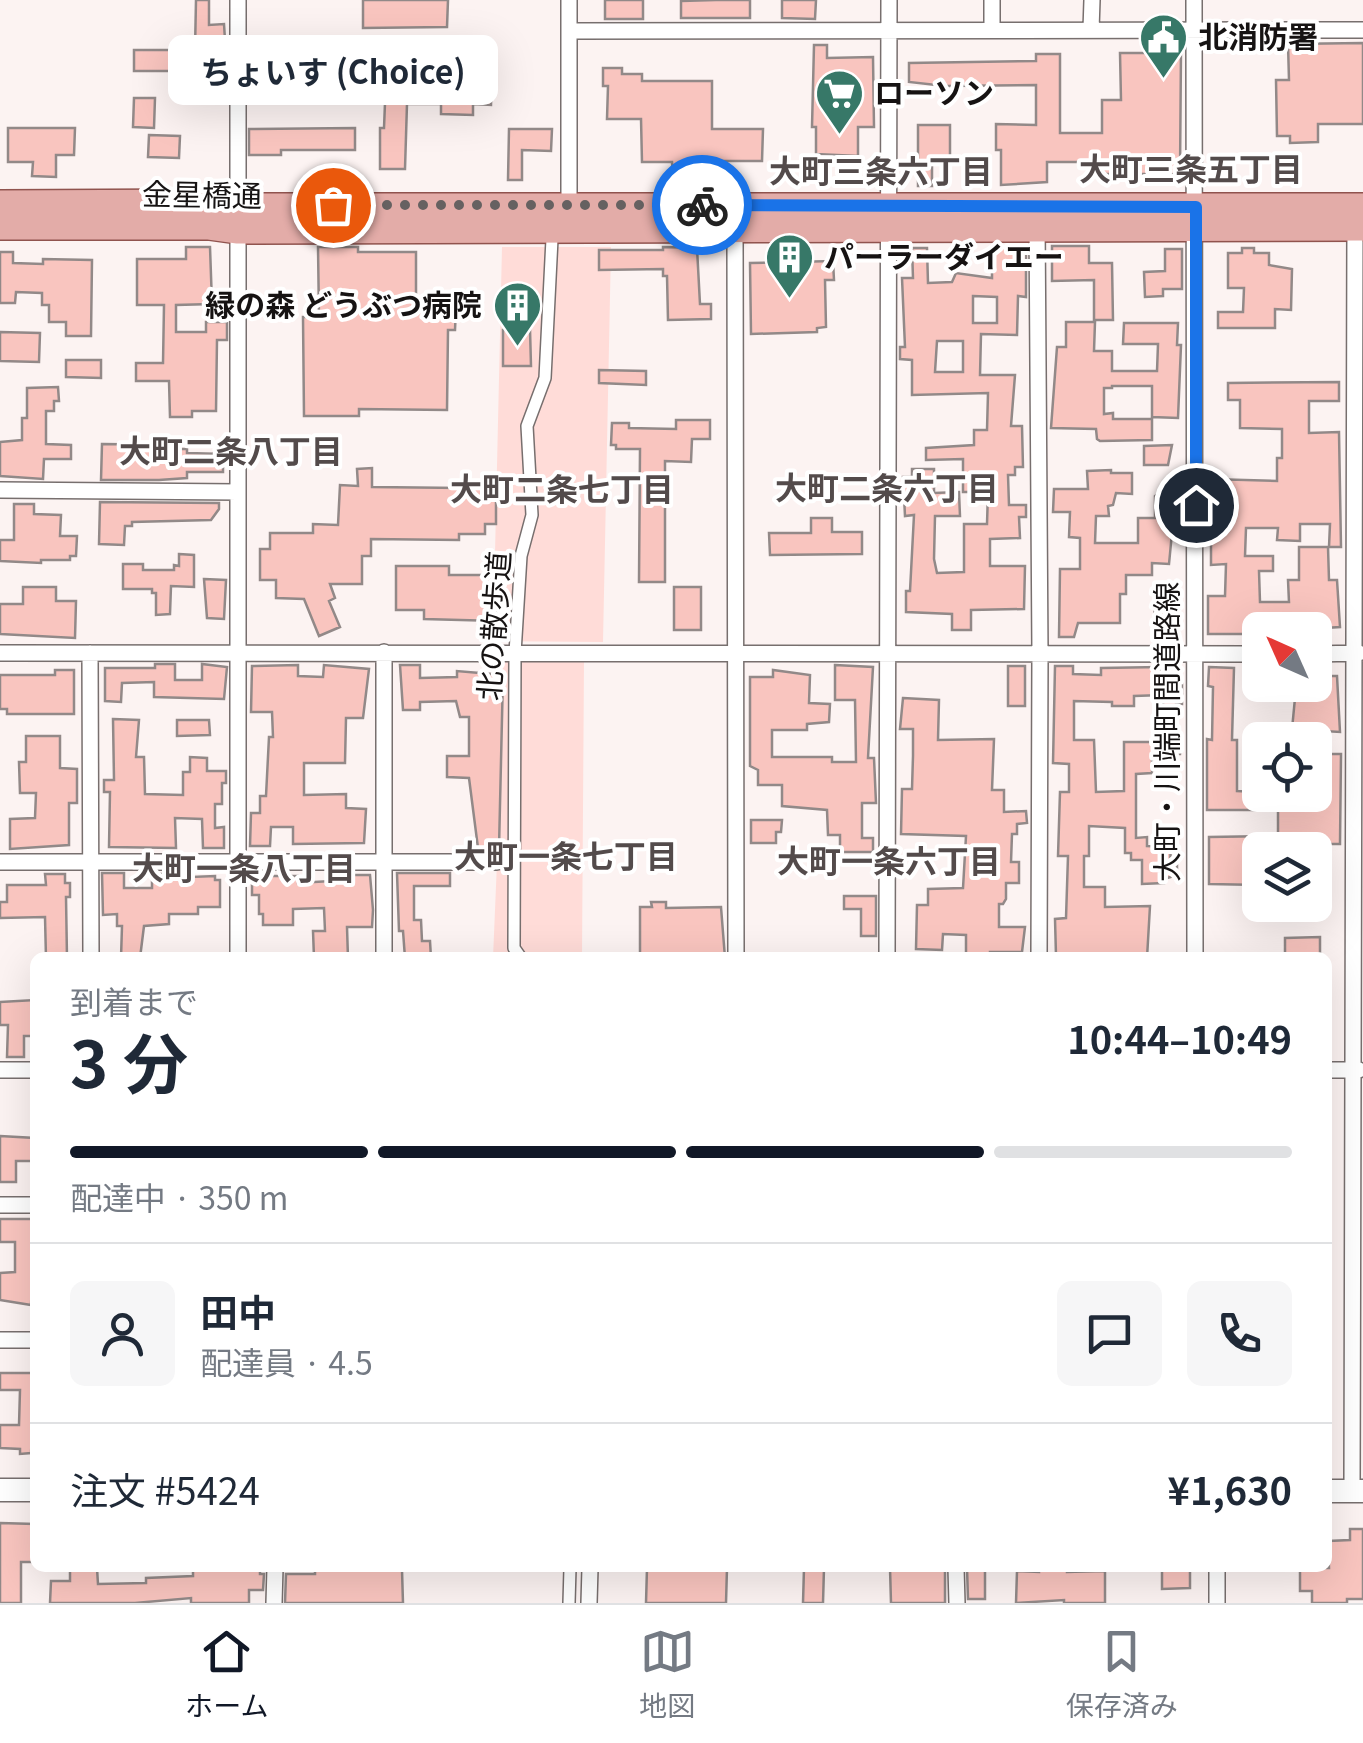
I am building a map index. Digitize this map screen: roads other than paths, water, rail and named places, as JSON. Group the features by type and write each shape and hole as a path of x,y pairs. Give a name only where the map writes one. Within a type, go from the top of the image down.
{"main road":[{"name":"金星橋通","path":"0,202 209,202 239,218"},
{"name":"金星橋通","path":"0,227 209,227 239,218 563,225 735,217 1359,217"},
{"path":"0,1490 30,1490"}],"street":[{"path":"238,0 238,952"},
{"path":"563,225 569,0"},
{"path":"887,952 889,0"},
{"path":"992,0 992,30"},
{"path":"1092,0 1092,30"},
{"name":"大町・川端町間道路線","path":"1194,0 1195,952"},
{"path":"569,30 1363,30"},
{"path":"735,217 736,952"},
{"path":"1357,1490 1359,217"},
{"path":"1037,218 1038,952"},
{"name":"北の散歩道","path":"517,952 515,653 521,556 532,515 527,426 544,378 563,225"},
{"path":"0,490 238,492"},
{"path":"90,652 92,952"},
{"path":"384,652 384,952"},
{"path":"0,653 1242,655"},
{"path":"1332,654 1358,653"},
{"path":"0,862 497,862"},
{"path":"0,1070 30,1070"},
{"path":"1332,1070 1358,1070"},
{"path":"0,1205 30,1205"},
{"path":"0,1340 30,1340"},
{"path":"274,1572 274,1603"},
{"path":"569,1603 570,1572"},
{"path":"589,1603 590,1572"},
{"path":"956,1572 956,1603"},
{"path":"1217,1572 1217,1603"}],"place":[{"name":"北消防署","path":"1163,80"},
{"name":"ローソン","path":"839,136"},
{"name":"ちょいす (Choice)","path":"333,205"},
{"name":"パーラーダイエー","path":"789,300"},
{"name":"緑の森 どうぶつ病院","path":"517,348"}],"district":[{"name":"大町三条五丁目","path":"1191,170"},
{"name":"大町三条六丁目","path":"881,172"},
{"name":"大町二条八丁目","path":"231,452"},
{"name":"大町二条六丁目","path":"887,489"},
{"name":"大町二条七丁目","path":"562,490"},
{"name":"大町一条七丁目","path":"566,857"},
{"name":"大町一条六丁目","path":"889,862"},
{"name":"大町一条八丁目","path":"244,869"}]}
